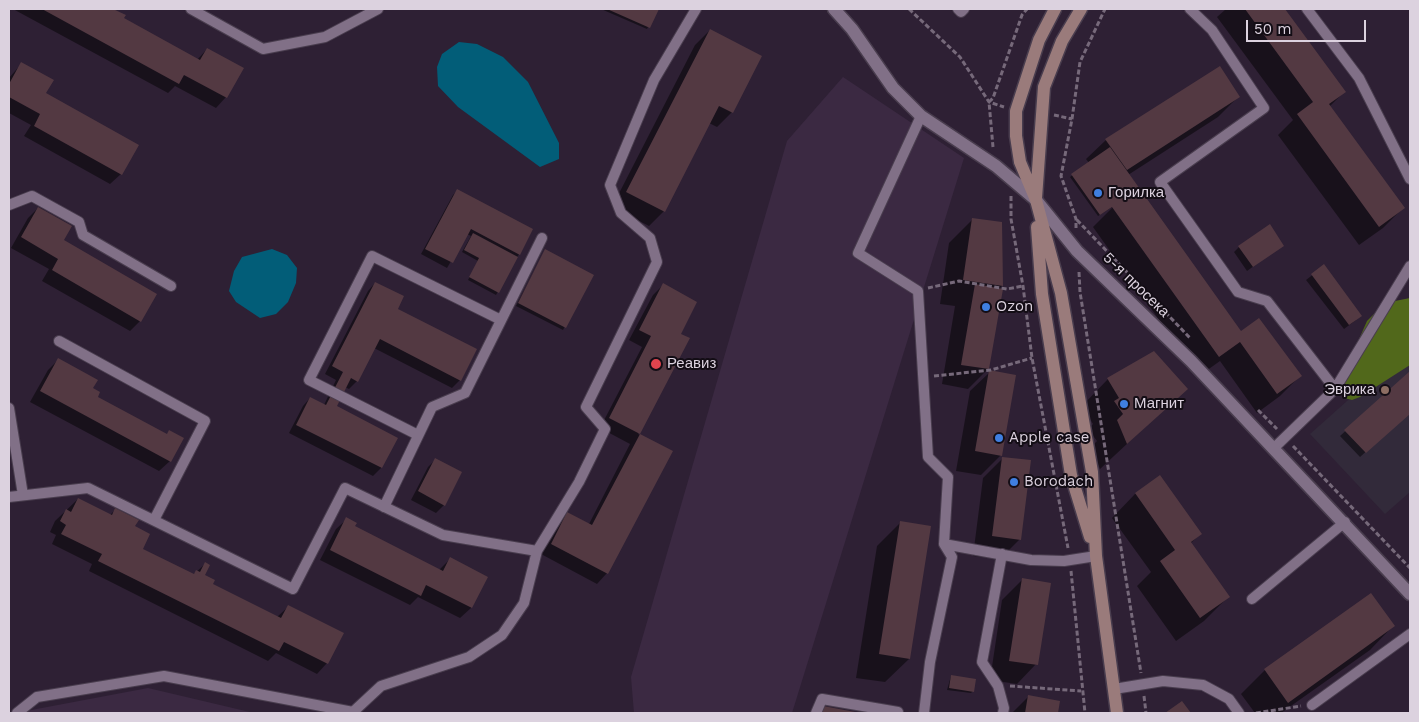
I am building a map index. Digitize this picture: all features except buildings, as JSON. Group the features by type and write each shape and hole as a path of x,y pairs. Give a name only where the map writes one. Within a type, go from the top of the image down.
{"main road":[{"path":"1055,9 1039,40 1016,111 1016,136 1020,162 1036,200 1061,293 1092,472 1096,556 1118,713"},
{"path":"1081,9 1062,41 1044,87 1036,200 1042,294 1071,475 1096,556"}],"street":[{"name":"5-я просека","path":"834,9 852,29 893,88 921,116 996,166 1036,200 1077,251 1191,361 1345,522 1410,594"}],"lane":[{"path":"192,9 263,49 325,37 378,9"},
{"path":"18,713 37,698 164,676 353,712 381,686 468,657 502,635 524,603 536,551 579,482 605,429 586,407 657,262 650,238 621,213 610,185 654,80 696,9"},
{"path":"958,9 961,12 964,9"},
{"path":"1190,9 1212,30 1264,108 1160,182 1238,292 1267,301 1335,389"},
{"path":"1308,9 1359,78 1410,179"},
{"path":"921,116 858,253 918,291 928,456 948,477 944,544 952,557 930,662 924,713"},
{"path":"9,205 32,196 79,222 83,235 171,286"},
{"path":"384,507 432,407 465,393 542,238"},
{"path":"418,435 309,380 372,256 502,320"},
{"path":"1274,448 1335,389 1410,266"},
{"path":"59,341 205,420 154,520"},
{"path":"9,408 23,495"},
{"path":"9,497 88,488 293,589 345,488 443,535 536,551"},
{"path":"1252,599 1345,522"},
{"path":"944,544 1031,560 1064,562 1096,556"},
{"path":"1002,554 982,662 998,686 1004,708 1003,713"},
{"path":"1312,704 1410,634"},
{"path":"1114,689 1143,686 1163,681 1203,684 1229,699 1239,713"},
{"path":"816,713 822,699 898,712"}],"path":[{"path":"909,9 960,57 989,102 996,166"},
{"path":"989,102 993,98 1022,15 1027,9"},
{"path":"1105,9 1080,62 1061,176 1076,219 1080,292 1146,713"},
{"path":"1010,194 1032,358 1070,560 1081,691 1085,713"},
{"path":"918,291 959,281 1007,289 1023,286"},
{"path":"923,377 991,370 1032,358"},
{"path":"1009,686 1081,691"},
{"path":"1256,713 1312,704"}],"shaded area":[{"path":"843,77 964,158 792,713 634,713 631,677 787,141"},
{"name":"Эврика","path":"1410,345 1410,492 1385,514 1310,434"},
{"path":"148,688 254,713 26,713 26,711"}],"green space":[{"path":"1410,298 1410,365 1360,397 1352,400 1344,398 1342,381 1367,321 1379,309 1395,301"}],"water":[{"path":"459,42 477,44 503,57 528,82 559,143 559,159 540,167 458,107 438,86 437,67 442,54"},
{"path":"272,249 287,255 297,268 296,283 288,302 276,314 260,318 236,302 229,291 234,271 242,257"}],"place":[{"name":"Горилка","path":"1098,193"},
{"name":"Ozon","path":"986,307"},
{"name":"Реавиз","path":"656,364"},
{"name":"Эврика","path":"1385,390"},
{"name":"Магнит","path":"1124,404"},
{"name":"Apple case","path":"999,438"},
{"name":"Borodach","path":"1014,482"}]}
